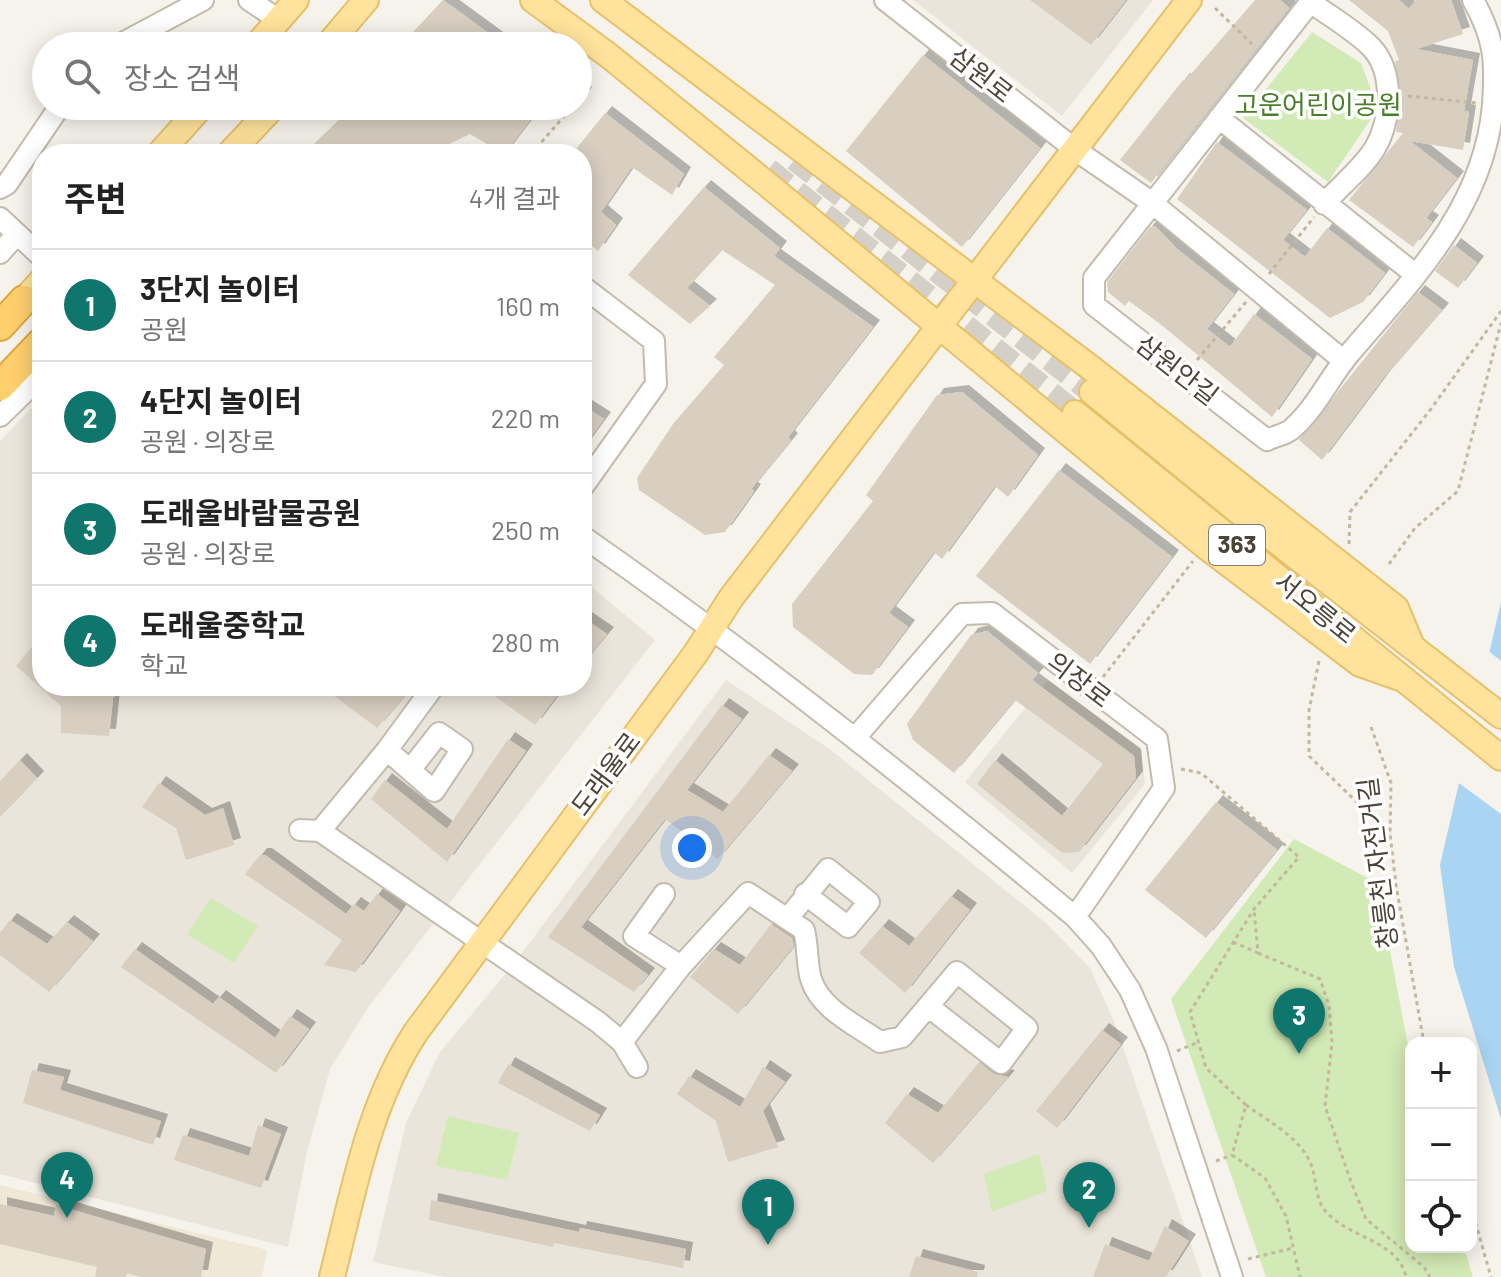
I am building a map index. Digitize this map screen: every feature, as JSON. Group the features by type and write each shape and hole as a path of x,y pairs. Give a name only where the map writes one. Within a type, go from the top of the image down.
{"highway":[{"path":"0,326 32,291"},
{"path":"0,386 32,352"}],"main road":[{"path":"268,32 296,0"},
{"path":"339,32 366,0"},
{"path":"347,23 385,0"},
{"path":"533,0 577,32"},
{"path":"603,0 1091,368 1396,608 1414,647"},
{"path":"945,316 1077,151 1189,0"},
{"path":"592,43 945,316 1205,546 1360,664 1402,680"},
{"path":"168,144 189,120"},
{"path":"238,144 261,120"},
{"name":"도래울로","path":"332,1277 376,1112 394,1066 731,598 945,316"},
{"name":"서오릉로","path":"1092,392 1249,520 1414,647"},
{"name":"서오릉로","path":"1075,413 1402,680"},
{"name":"363","path":"1414,647 1501,716"},
{"name":"363","path":"1402,680 1501,758"}],"street":[{"path":"143,32 203,0"},
{"path":"249,0 279,20"},
{"name":"삼원로","path":"885,0 1077,151"},
{"name":"삼원안길","path":"1324,204 1375,149 1387,117 1388,93 1384,69 1372,48 1311,1 1094,278 1094,305 1267,440 1293,429 1344,361 1416,275 1469,196 1485,161 1497,58 1485,20 1473,0"},
{"path":"1219,118 1416,275"},
{"path":"34,144 50,120"},
{"path":"0,188 7,184 32,147"},
{"path":"1077,151 1151,202 1344,361"},
{"path":"0,218 32,248"},
{"path":"0,253 17,234"},
{"path":"592,294 654,341 656,384 592,474"},
{"path":"0,416 32,385"},
{"path":"592,543 712,627 855,738 1075,917 1101,946 1130,990 1149,1033 1232,1277"},
{"name":"의장로","path":"855,738 962,614 992,613 1157,739 1164,788 1075,917"},
{"path":"427,696 387,750 310,831 480,943 622,1042 637,1067"},
{"path":"387,750 410,770"},
{"path":"622,1042 681,966 748,893 804,930 811,956 810,977 822,1001 880,1042 902,1037 957,972 1027,1028 1001,1063 929,1007"},
{"path":"664,894 634,936 681,966"},
{"path":"788,918 805,894"}],"path":[{"path":"1215,8 1266,58"},
{"path":"1388,93 1493,105"},
{"path":"540,144 561,120"},
{"path":"1349,559 1350,512 1431,409 1501,311"},
{"path":"1389,564 1415,528 1458,491 1501,323"},
{"path":"1103,677 1193,561"},
{"path":"1319,661 1309,710 1309,756 1390,834"},
{"name":"창릉천 자전거길","path":"1371,727 1391,783 1390,834 1423,1037"},
{"path":"1181,769 1201,773 1299,857 1254,909 1190,1012 1206,1068 1246,1105 1294,1140 1311,1164 1322,1207 1341,1224 1393,1253 1406,1277"},
{"path":"1254,909 1258,953"},
{"path":"1233,942 1320,979 1329,1005 1332,1043 1325,1106 1351,1182 1366,1219 1424,1267 1430,1277"},
{"path":"1177,1051 1199,1042"},
{"path":"1232,1155 1246,1105"},
{"path":"1216,1161 1232,1155"},
{"path":"1232,1155 1265,1178 1286,1216 1300,1277"},
{"path":"1477,1228 1491,1277"},
{"path":"1248,1259 1293,1248"}],"shaded area":[{"path":"913,0 1153,0 1062,116"},
{"path":"32,407 32,696 592,696 592,587 655,640 369,1006 330,1069 307,1152 288,1247 0,1174 0,441"},
{"path":"726,680 831,750 1046,923 1090,968 1114,1021 1202,1277 445,1277 373,1262 406,1123 440,1052 513,965"},
{"path":"1048,680 1141,748 1145,784 1072,873 965,782"},
{"path":"0,1185 267,1250 262,1277 0,1277"}],"green space":[{"name":"고운어린이공원","path":"1312,32 1361,63 1372,93 1371,119 1328,182 1243,118"},
{"path":"1294,839 1377,883 1406,1037 1405,1253 1466,1253 1473,1277 1266,1277 1171,999"},
{"path":"211,898 258,926 234,963 187,934"},
{"path":"448,1116 519,1133 507,1180 436,1166"},
{"path":"1039,1154 1047,1191 992,1212 984,1174"}],"water":[{"path":"1501,602 1501,1119 1454,967 1440,865"}],"pier":[{"path":"1486,649 1501,661 1501,814 1456,781"}],"building":[{"path":"443,0 487,32 413,32"},
{"path":"1030,0 1126,0 1091,45"},
{"path":"1255,0 1280,0 1289,8 1151,183 1120,160 1183,80"},
{"path":"1349,0 1399,0 1409,9 1416,0 1451,0 1463,34 1416,49 1473,60 1464,111 1469,112 1463,150 1410,141 1457,178 1426,218 1432,222 1413,247 1349,200 1403,133 1396,132 1401,96 1395,61 1399,60 1388,31"},
{"path":"923,55 1040,148 962,247 846,151"},
{"path":"605,113 684,174 672,195 632,167 601,212 616,225 598,251 592,246 592,144 580,144"},
{"path":"339,120 530,120 512,144 487,144 470,134 449,144 314,144"},
{"path":"1217,142 1307,210 1283,240 1305,257 1327,228 1385,273 1363,302 1330,318 1177,199"},
{"path":"704,187 780,248 774,256 873,327 788,437 791,440 751,489 754,491 725,532 705,535 639,490 637,478 673,424 724,365 714,357 775,285 722,250 687,288 710,306 690,324 628,275"},
{"path":"1155,226 1177,249 1234,294 1207,329 1230,347 1254,314 1312,359 1272,417 1164,327 1129,301 1125,306 1108,292 1107,282 1150,227"},
{"path":"1454,245 1477,263 1458,288 1435,271"},
{"path":"1418,292 1442,310 1384,377 1322,460 1299,440"},
{"path":"962,392 1038,455 1008,497 995,486 942,559 934,552 889,613 908,627 872,675 854,674 793,627 792,604 873,501 866,495 937,395"},
{"path":"592,411 604,419 592,435"},
{"path":"1059,470 1172,557 1090,664 976,576"},
{"path":"592,624 607,634 592,652"},
{"path":"987,631 1038,673 1032,680 1134,756 1136,778 1079,852 1062,853 977,784 995,760 1062,816 1103,764 1015,700 954,773 913,740 907,724 971,635"},
{"path":"32,647 32,680 16,666"},
{"path":"50,696 115,696 109,736 61,733 61,706"},
{"path":"334,696 404,696 377,728"},
{"path":"495,696 557,696 535,725"},
{"path":"722,705 742,719 687,790 723,812 769,755 792,771 718,859 665,819 581,927 648,975 634,992 548,937"},
{"path":"508,739 526,751 447,862 371,799 385,780 447,829"},
{"path":"20,760 37,778 0,817 0,781"},
{"path":"159,783 205,815 223,808 234,845 186,860 176,828 142,807"},
{"path":"1216,802 1277,850 1206,938 1145,890"},
{"path":"260,855 265,855 346,914 354,904 364,911 377,894 400,911 356,972 324,965 342,940 245,874"},
{"path":"951,896 970,910 905,993 859,953 882,926 909,946"},
{"path":"10,920 47,944 67,922 93,941 49,992 0,955 0,933"},
{"path":"771,924 792,938 794,946 738,1014 690,977 714,949 740,965"},
{"path":"135,949 213,1004 219,997 275,1038 290,1016 309,1029 276,1073 121,967"},
{"path":"1102,1030 1121,1044 1057,1128 1036,1111"},
{"path":"979,1062 994,1074 1008,1077 933,1163 885,1123 907,1094 938,1113"},
{"path":"508,1064 600,1115 590,1131 498,1083"},
{"path":"763,1067 785,1082 763,1111 778,1147 728,1162 716,1121 677,1094 689,1076 740,1107"},
{"path":"32,1070 64,1077 60,1090 161,1121 153,1145 23,1103"},
{"path":"258,1125 281,1134 261,1188 174,1160 183,1135 249,1156"},
{"path":"431,1200 579,1232 580,1228 686,1249 683,1268 554,1243 553,1247 429,1220"},
{"path":"0,1204 54,1216 56,1205 206,1249 201,1277 140,1277 127,1273 126,1277 95,1277 97,1267 0,1244"},
{"path":"1165,1226 1189,1241 1166,1277 1093,1277 1105,1244 1149,1261"},
{"path":"916,1256 978,1272 977,1277 909,1277"}],"tunnel":[{"path":"795,159 1092,392"},
{"path":"768,170 1075,413"}],"place":[{"name":"도래울바람물공원","path":"1299,1054"},
{"name":"도래울중학교","path":"67,1218"},
{"name":"4단지 놀이터","path":"1089,1228"},
{"name":"3단지 놀이터","path":"768,1245"}]}
